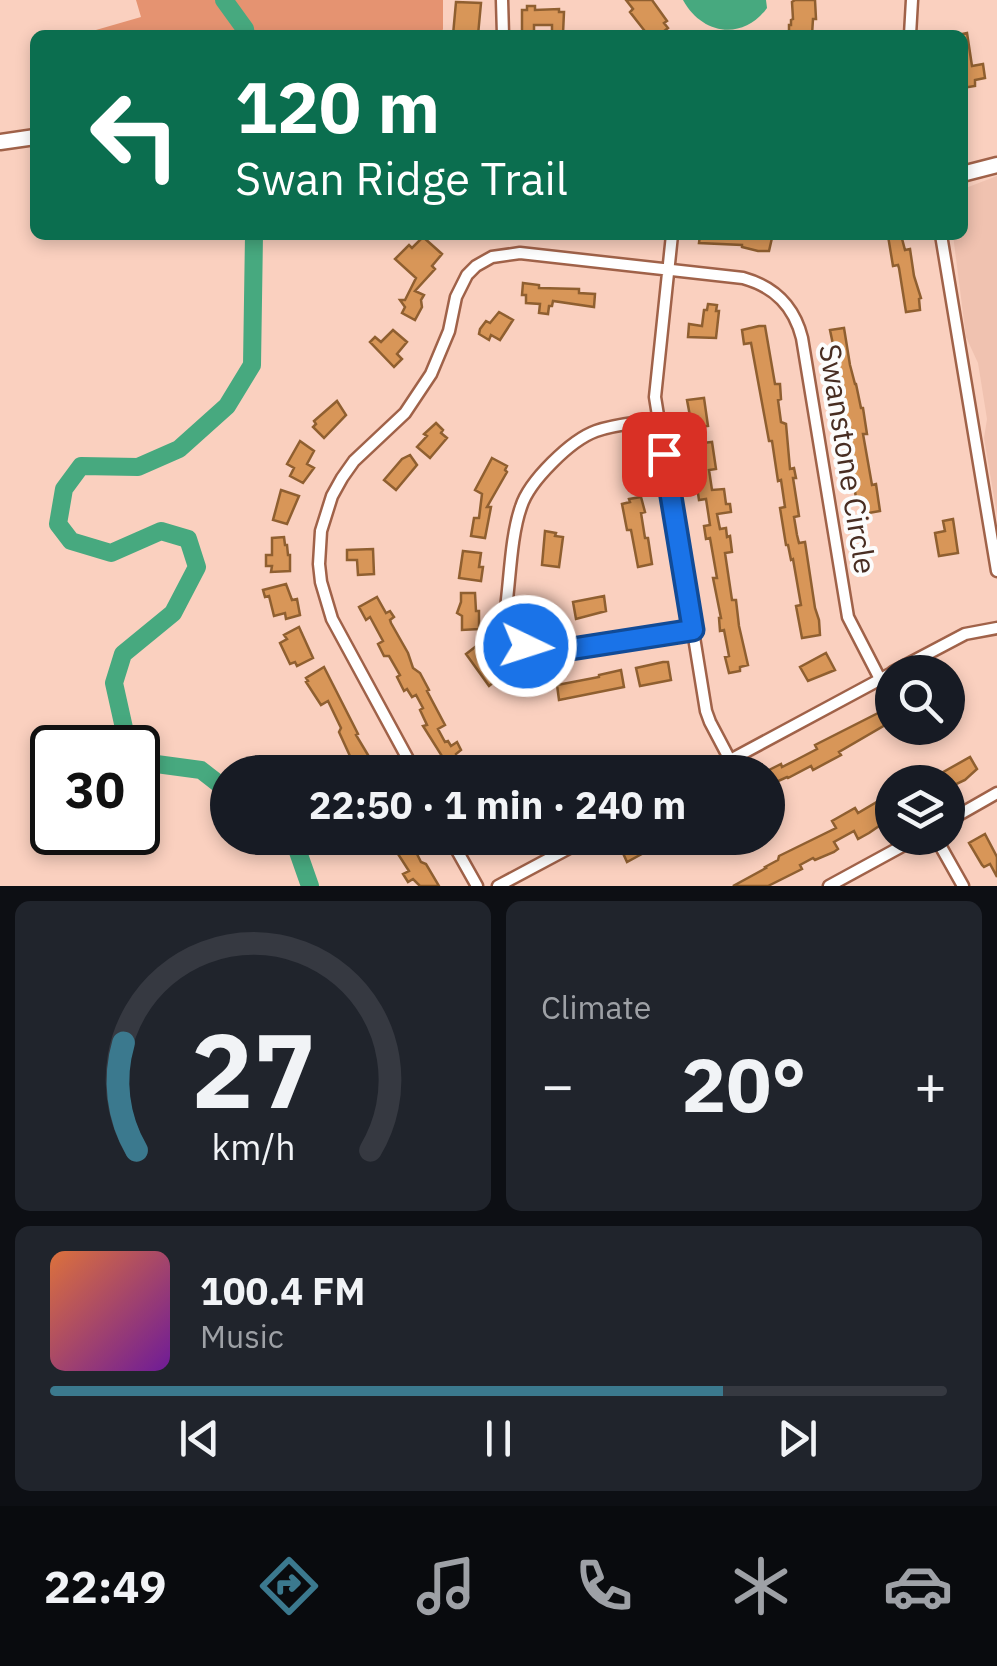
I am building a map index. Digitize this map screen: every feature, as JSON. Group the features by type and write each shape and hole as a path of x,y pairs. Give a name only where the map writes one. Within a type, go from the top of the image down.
{"main road":[{"path":"0,142 30,138"},
{"path":"968,172 997,165"}],"street":[{"path":"502,0 503,30"},
{"path":"910,30 912,0"},
{"path":"671,240 655,385 658,420 706,712 727,755"},
{"path":"943,240 997,571"},
{"name":"Swanstone Circle","path":"406,755 332,619 321,582 319,548 332,496 354,460 418,396 442,352 460,286 484,261 501,254 743,278 777,294 793,314 802,338 848,617 875,669"},
{"path":"658,420 586,436 528,491 518,514 507,618 520,640 544,652 693,630"},
{"path":"926,655 965,634 997,628"},
{"path":"739,755 875,682"},
{"path":"965,812 997,794"},
{"path":"459,855 476,886"},
{"path":"498,886 556,855"},
{"path":"829,886 886,855"},
{"path":"946,855 963,886"}],"shaded area":[{"path":"136,0 443,0 443,30 96,30 141,17"},
{"path":"683,0 766,0 767,8 746,26 723,30 701,21"},
{"path":"997,176 997,515 984,438 987,419 978,363 966,337 954,240 968,240 968,187"}],"building":[{"path":"626,0 652,0 668,28 644,30 630,12 633,9"},
{"path":"815,0 812,30 789,30 792,2"},
{"path":"456,2 481,3 478,30 453,30"},
{"path":"527,6 535,6 535,10 559,9 564,12 563,30 552,30 552,25 534,25 534,30 522,30 522,10 527,10"},
{"path":"968,40 972,66 983,64 985,78 975,80 975,86 968,87"},
{"path":"420,240 426,240 442,254 432,266 435,269 415,291 424,295 415,320 402,313 405,307 400,300 405,300 416,278 395,259 409,245 412,248"},
{"path":"699,240 772,240 769,251 699,243"},
{"path":"889,240 902,240 905,250 910,249 920,310 906,312 899,268 893,266"},
{"path":"523,283 595,294 594,307 553,301 548,314 539,313 540,304 526,303"},
{"path":"708,304 717,305 719,311 716,338 688,337 689,324 702,326"},
{"path":"499,312 513,320 500,340 491,335 489,340 479,334 486,321 490,323"},
{"path":"765,326 775,384 780,384 781,422 786,424 790,469 794,468 796,478 799,516 794,517 799,543 805,542 820,635 802,638 796,606 801,605 780,508 785,507 781,480 778,481 769,441 751,343 744,344 742,330"},
{"path":"844,328 863,408 867,434 863,434 880,511 863,514 860,498 856,499 842,407 846,407 830,330"},
{"path":"393,330 407,342 397,354 402,359 394,367 370,342 375,337 381,342"},
{"path":"704,398 708,426 700,427 703,443 712,442 716,469 709,470 712,490 724,489 726,504 730,504 731,512 717,514 720,529 726,528 727,537 730,536 732,552 725,553 748,665 729,673 713,578 717,578 704,526 710,525 706,499 699,500 693,460 697,460 686,416 690,416 687,400"},
{"path":"337,401 346,415 324,438 313,427 314,421"},
{"path":"436,423 447,438 430,458 417,447"},
{"path":"300,441 314,451 307,464 314,468 303,483 290,476 294,468 287,464"},
{"path":"410,455 417,465 396,490 384,480"},
{"path":"492,458 507,466 507,472 487,507 491,507 485,538 471,536 474,518 479,518 482,494 475,490"},
{"path":"281,490 299,496 287,524 273,520"},
{"path":"641,497 652,564 638,567 622,504"},
{"path":"953,519 958,553 939,556 935,533 945,531 943,521"},
{"path":"545,531 563,537 559,567 542,565"},
{"path":"284,537 290,571 271,572 272,566 266,566 266,555 272,555 272,538"},
{"path":"373,549 374,574 358,575 357,560 347,560 347,550"},
{"path":"463,551 481,553 481,581 459,578"},
{"path":"286,584 292,600 297,599 300,615 286,619 285,613 274,616 269,596 265,597 263,590"},
{"path":"461,593 475,593 479,629 462,630 462,616 457,613"},
{"path":"604,596 606,611 576,619 573,602"},
{"path":"377,597 386,613 390,611 394,617 391,623 445,725 438,729 445,742 451,746 457,742 461,750 456,755 441,755 423,726 427,725 416,695 412,697 407,689 404,691 397,677 400,675 378,644 383,641 370,617 366,620 359,607"},
{"path":"299,627 313,658 297,666 295,662 290,664 280,643 287,639 284,635"},
{"path":"483,641 505,673 489,686 466,654"},
{"path":"826,653 835,670 808,681 800,667"},
{"path":"668,662 671,680 640,686 636,668"},
{"path":"324,667 368,755 350,755 328,701 321,705 306,678"},
{"path":"621,670 624,687 559,700 557,685"},
{"path":"875,715 875,731 839,752 841,755 813,770 811,766 785,778 785,766 817,749 815,745"},
{"path":"970,757 977,769 965,780 965,765 956,765"},
{"path":"875,803 875,829 858,839 854,831 834,842 838,849 834,852 813,858 800,865 802,869 768,886 733,886 779,856 836,828 832,821 855,808 858,813"},
{"path":"985,834 997,857 997,877 990,864 982,865 969,843"},
{"path":"399,855 418,855 439,886 420,886 413,879 408,882 403,874 409,871"}],"waterway":[{"path":"224,0 245,30"},
{"path":"123,725 114,683 123,654 173,613 197,567 188,539 161,531 111,553 71,541 58,524 64,489 81,466 138,467 179,449 227,406 252,365 254,240"},
{"path":"160,764 201,770 210,777"},
{"path":"299,855 310,886"}],"route":[{"path":"526,646 552,652 693,630 664,454"}]}
